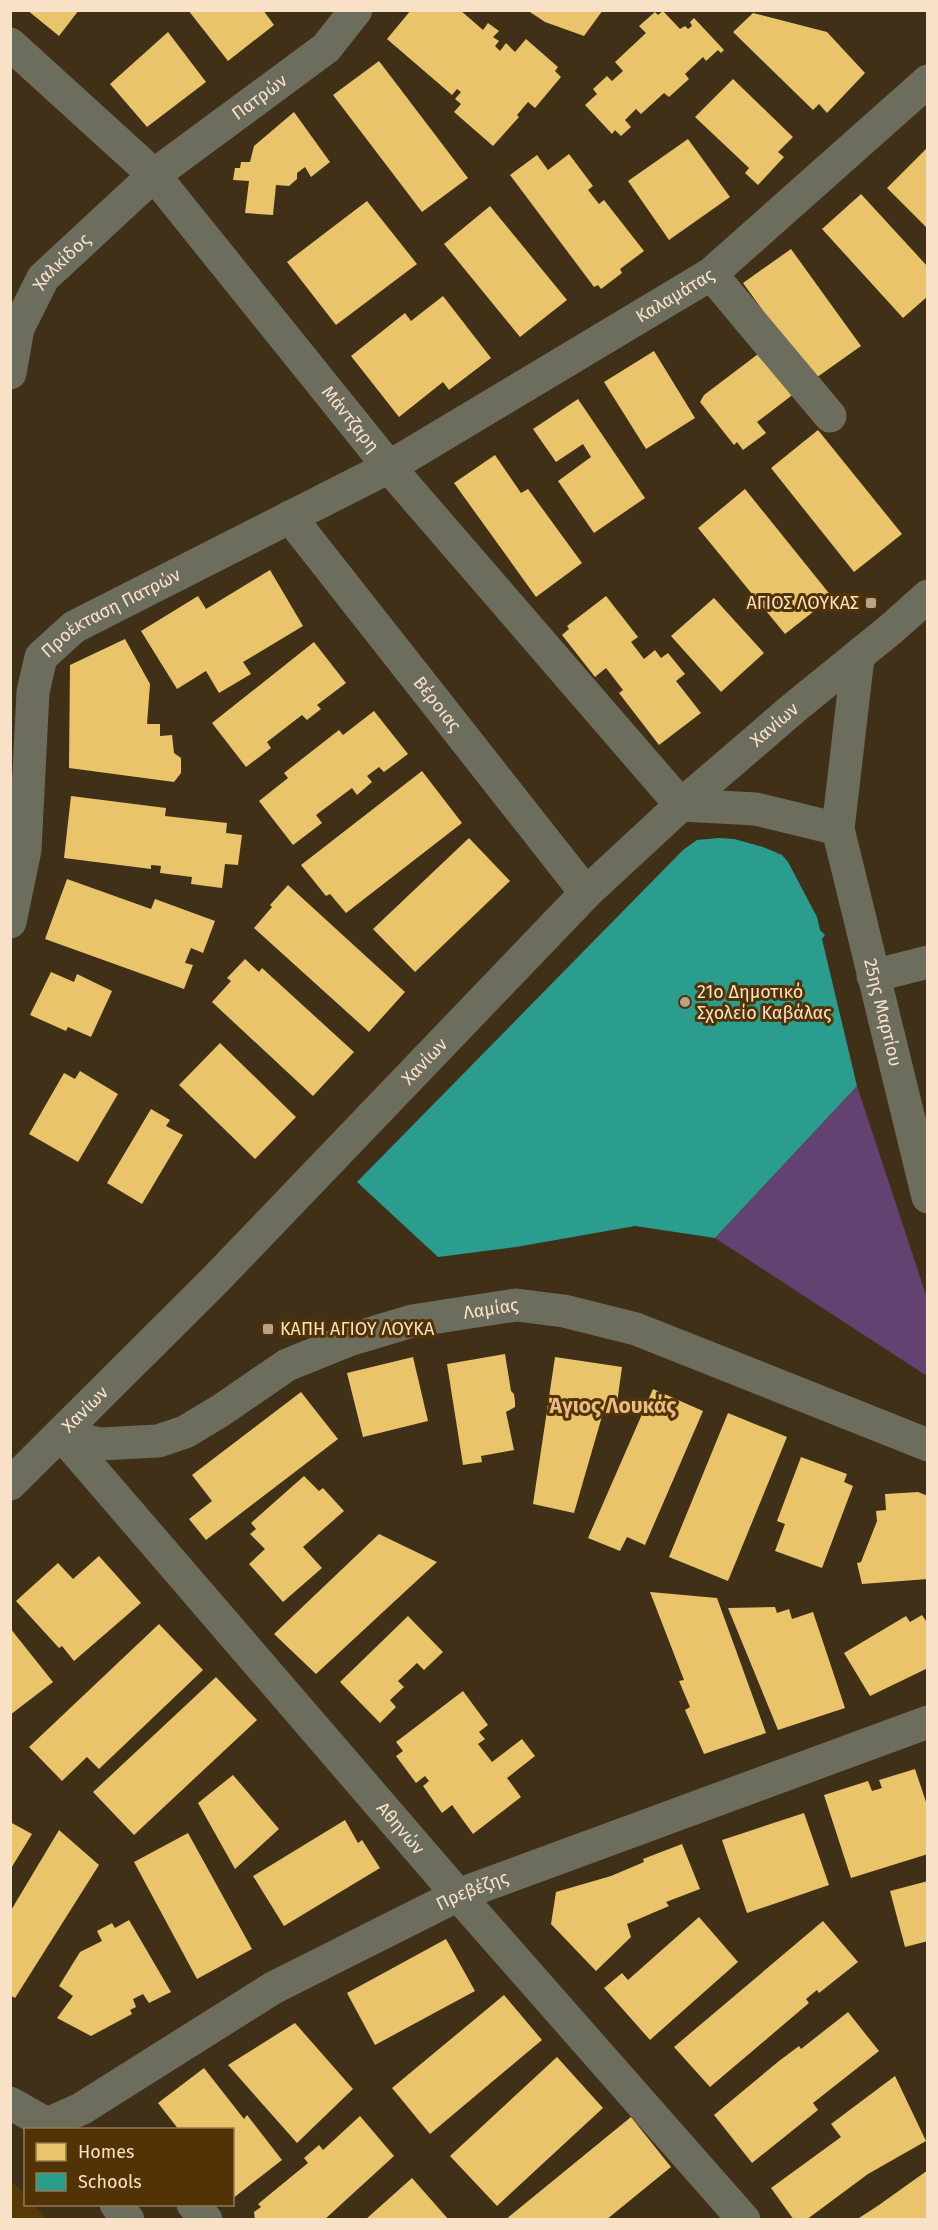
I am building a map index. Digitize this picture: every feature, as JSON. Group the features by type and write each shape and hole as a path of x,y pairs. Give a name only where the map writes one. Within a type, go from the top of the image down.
{"street":[{"name":"Πατρών","path":"154,175 326,48 356,10"},
{"name":"Μάντζαρη","path":"10,44 154,175 389,467 681,805"},
{"name":"Καλαμάτας","path":"389,467 711,274 925,90"},
{"name":"Χαλκίδος","path":"10,372 18,328 43,278 154,175"},
{"path":"711,274 830,416"},
{"name":"Προέκταση Πατρών","path":"10,922 25,850 33,692 41,657 74,627 389,467"},
{"name":"Βέροιας","path":"290,517 586,893"},
{"path":"858,657 927,596"},
{"name":"Χανίων","path":"10,1484 62,1435 215,1280 586,893 681,805 858,657"},
{"name":"25ης Μαρτίου","path":"858,657 838,829 927,1197"},
{"path":"681,805 756,809 838,829"},
{"path":"873,976 927,962"},
{"name":"Λαμίας","path":"62,1435 100,1444 158,1441 185,1432 287,1365 349,1340 412,1320 516,1305 564,1311 636,1329 927,1445"},
{"name":"Αθηνών","path":"62,1435 458,1895 744,2220"},
{"name":"Πρεβέζης","path":"10,2103 50,2127 273,1988 458,1895 927,1722"},
{"path":"117,2206 128,2220"},
{"path":"194,2206 206,2220"}],"shaded area":[{"path":"857,1086 927,1298 927,1376 715,1238"},
{"path":"11,2181 24,2193 24,2206 35,2206 47,2219 11,2219"}],"building: Homes":[{"path":"27,10 79,10 59,36"},
{"path":"188,10 263,10 274,25 228,61"},
{"path":"411,10 460,10 483,30 488,23 499,31 493,37 499,41 495,46 500,51 506,43 515,52 526,39 558,67 555,71 561,77 535,108 528,102 517,115 519,117 493,146 454,112 461,104 455,99 461,92 457,89 452,95 387,39"},
{"path":"527,10 603,10 584,36 545,22"},
{"path":"663,11 680,29 685,26 688,29 692,26 690,22 694,18 724,50 721,53 718,50 706,61 703,57 685,74 689,79 669,97 664,93 641,114 636,109 625,120 631,127 621,136 615,130 612,134 585,105 597,94 593,89 607,76 612,81 623,71 615,62 646,33 639,26 655,12 658,15"},
{"path":"753,13 827,32 865,73 827,113 819,104 813,110 733,32"},
{"path":"168,32 206,82 147,127 110,84"},
{"path":"379,61 468,178 422,212 333,95"},
{"path":"733,79 793,137 778,152 784,157 758,185 745,173 749,168 695,117"},
{"path":"294,112 330,162 311,177 305,167 297,173 297,179 289,186 276,185 273,215 245,213 249,181 233,180 235,168 240,168 241,162 250,162 254,146"},
{"path":"688,139 730,197 669,240 628,181"},
{"path":"926,149 928,151 928,229 887,188"},
{"path":"569,154 593,186 588,190 599,204 604,200 644,251 620,269 622,273 601,289 598,285 594,287 510,175 537,155 548,170"},
{"path":"861,194 928,267 928,296 903,318 822,229"},
{"path":"367,201 417,264 336,325 287,262"},
{"path":"490,206 567,300 520,337 444,244"},
{"path":"791,249 861,346 813,380 743,283"},
{"path":"443,296 491,358 449,390 443,382 399,417 351,356 405,313 411,321"},
{"path":"654,351 695,418 646,449 604,382"},
{"path":"762,351 795,393 757,422 766,433 743,450 737,442 734,445 700,402 704,395"},
{"path":"578,399 645,498 594,533 558,481 591,457 583,444 556,462 533,429"},
{"path":"818,430 902,534 854,572 771,468"},
{"path":"495,455 521,493 528,489 582,563 536,597 454,483"},
{"path":"745,489 832,597 785,634 698,528"},
{"path":"270,570 303,626 243,662 251,674 219,693 206,671 177,689 141,631 198,596 206,609"},
{"path":"606,596 638,637 631,642 644,659 655,650 661,658 668,653 685,674 676,681 701,713 659,745 619,693 623,690 606,668 595,677 562,635 569,629 567,626"},
{"path":"714,598 764,653 721,692 671,636"},
{"path":"125,639 150,684 147,724 160,724 160,736 172,735 174,753 181,758 181,773 174,782 69,768 70,665"},
{"path":"314,642 346,683 317,705 321,709 307,720 302,715 267,742 271,748 246,767 212,723"},
{"path":"374,711 408,754 384,772 379,767 367,776 372,782 357,795 352,788 316,815 322,823 293,845 259,801 288,778 284,773 339,730 343,735"},
{"path":"422,771 462,823 346,913 330,894 326,896 301,865"},
{"path":"71,796 166,808 165,816 227,823 226,833 242,835 238,865 225,864 222,888 191,884 192,877 160,873 161,866 151,865 151,869 64,858"},
{"path":"469,838 510,881 415,972 373,929"},
{"path":"67,879 151,909 155,899 215,921 203,953 191,948 185,963 193,965 184,989 45,939"},
{"path":"288,885 405,992 369,1032 254,928"},
{"path":"245,959 259,972 262,968 354,1052 313,1096 212,1002 231,981 227,978"},
{"path":"51,972 74,982 77,974 112,991 91,1037 68,1027 66,1031 30,1015"},
{"path":"220,1043 296,1117 255,1159 179,1085"},
{"path":"80,1071 118,1094 78,1162 29,1134 64,1073 75,1079"},
{"path":"151,1109 170,1120 166,1126 183,1135 142,1204 107,1183"},
{"path":"505,1354 515,1402 515,1407 506,1412 514,1450 481,1456 482,1462 463,1465 447,1364"},
{"path":"413,1357 428,1421 363,1437 347,1373"},
{"path":"555,1357 622,1367 617,1403 607,1399 574,1513 533,1504"},
{"path":"653,1389 703,1411 645,1545 627,1537 620,1551 588,1538"},
{"path":"301,1392 338,1439 206,1540 189,1519 212,1501 192,1475"},
{"path":"728,1413 787,1437 728,1581 669,1557"},
{"path":"801,1457 847,1474 844,1482 853,1486 822,1568 775,1551 785,1524 777,1521"},
{"path":"304,1476 319,1491 323,1488 344,1511 303,1547 322,1568 283,1602 249,1564 265,1549 250,1534 256,1529 251,1523"},
{"path":"918,1492 928,1496 928,1579 862,1584 857,1563 861,1562 877,1521 876,1511 886,1510 885,1494"},
{"path":"379,1534 437,1562 316,1674 274,1634"},
{"path":"99,1556 141,1603 74,1661 16,1601 58,1563 73,1579"},
{"path":"650,1592 717,1598 766,1733 704,1754 685,1710 690,1707 679,1681 684,1680"},
{"path":"775,1607 777,1613 789,1609 792,1619 813,1612 845,1708 778,1730 728,1608"},
{"path":"922,1615 928,1624 928,1668 870,1696 844,1653 906,1616 910,1622"},
{"path":"408,1616 443,1652 424,1670 417,1663 398,1681 404,1687 390,1700 396,1707 380,1723 340,1682"},
{"path":"159,1624 203,1670 99,1769 87,1757 62,1781 29,1747"},
{"path":"10,1628 53,1682 10,1715"},
{"path":"216,1677 257,1720 134,1835 93,1792"},
{"path":"463,1691 488,1725 479,1732 485,1739 478,1744 492,1762 522,1739 535,1756 507,1778 521,1797 473,1834 452,1805 442,1813 423,1786 429,1781 425,1776 416,1783 396,1756 403,1751 396,1742"},
{"path":"915,1769 928,1808 928,1854 851,1878 824,1795 868,1781 872,1791 882,1788 879,1780"},
{"path":"233,1775 279,1829 235,1869 198,1803"},
{"path":"804,1813 829,1885 747,1913 722,1840"},
{"path":"345,1820 358,1843 362,1840 380,1868 284,1926 253,1876"},
{"path":"10,1822 32,1834 10,1870"},
{"path":"59,1830 99,1865 15,1998 10,1995 10,1912"},
{"path":"188,1833 252,1949 197,1979 134,1862"},
{"path":"682,1844 700,1889 666,1902 669,1906 627,1924 631,1937 596,1971 551,1924 556,1892 611,1876 644,1862 643,1859"},
{"path":"928,1881 928,1941 905,1947 890,1891"},
{"path":"699,1917 738,1962 650,2040 604,1988 622,1973 628,1980"},
{"path":"129,1920 171,1992 149,2003 143,1994 133,1999 136,2007 130,2010 132,2014 91,2036 57,2018 73,1996 59,1986 80,1952 102,1941 97,1931 112,1923 115,1928"},
{"path":"823,1921 858,1962 819,1993 817,1990 806,1999 809,2003 710,2087 674,2047"},
{"path":"446,1939 475,1991 375,2045 347,1993"},
{"path":"504,1995 542,2040 430,2134 392,2088"},
{"path":"848,2012 879,2051 813,2103 818,2110 752,2163 714,2115 779,2061 799,2046 801,2049"},
{"path":"295,2023 353,2089 297,2143 228,2065"},
{"path":"557,2057 603,2108 497,2206 450,2156"},
{"path":"204,2068 244,2119 247,2115 282,2160 234,2197 234,2128 177,2128 158,2103"},
{"path":"895,2076 926,2141 868,2174 806,2220 794,2220 771,2188 841,2137 831,2124"},
{"path":"360,2116 394,2156 324,2220 255,2220 254,2212 261,2207 258,2204 308,2163 304,2158 319,2145 323,2150"},
{"path":"631,2117 671,2167 606,2220 505,2220"},
{"path":"928,2170 928,2220 856,2220 879,2205"},
{"path":"412,2178 449,2220 365,2220"}],"building: Schools":[{"name":"21ο Δημοτικό Σχολείο Καβάλας","path":"734,839 763,847 782,855 788,862 817,917 820,930 825,935 822,939 857,1086 715,1238 635,1226 516,1247 438,1257 357,1182 683,850 697,840"}],"place":[{"name":"ΑΓΙΟΣ ΛΟΥΚΑΣ","path":"871,603"},
{"name":"21ο Δημοτικό Σχολείο Καβάλας","path":"685,1002"},
{"name":"ΚΑΠΗ ΑΓΙΟΥ ΛΟΥΚΑ","path":"268,1329"}],"district":[{"name":"Άγιος Λουκάς","path":"612,1406"}]}
